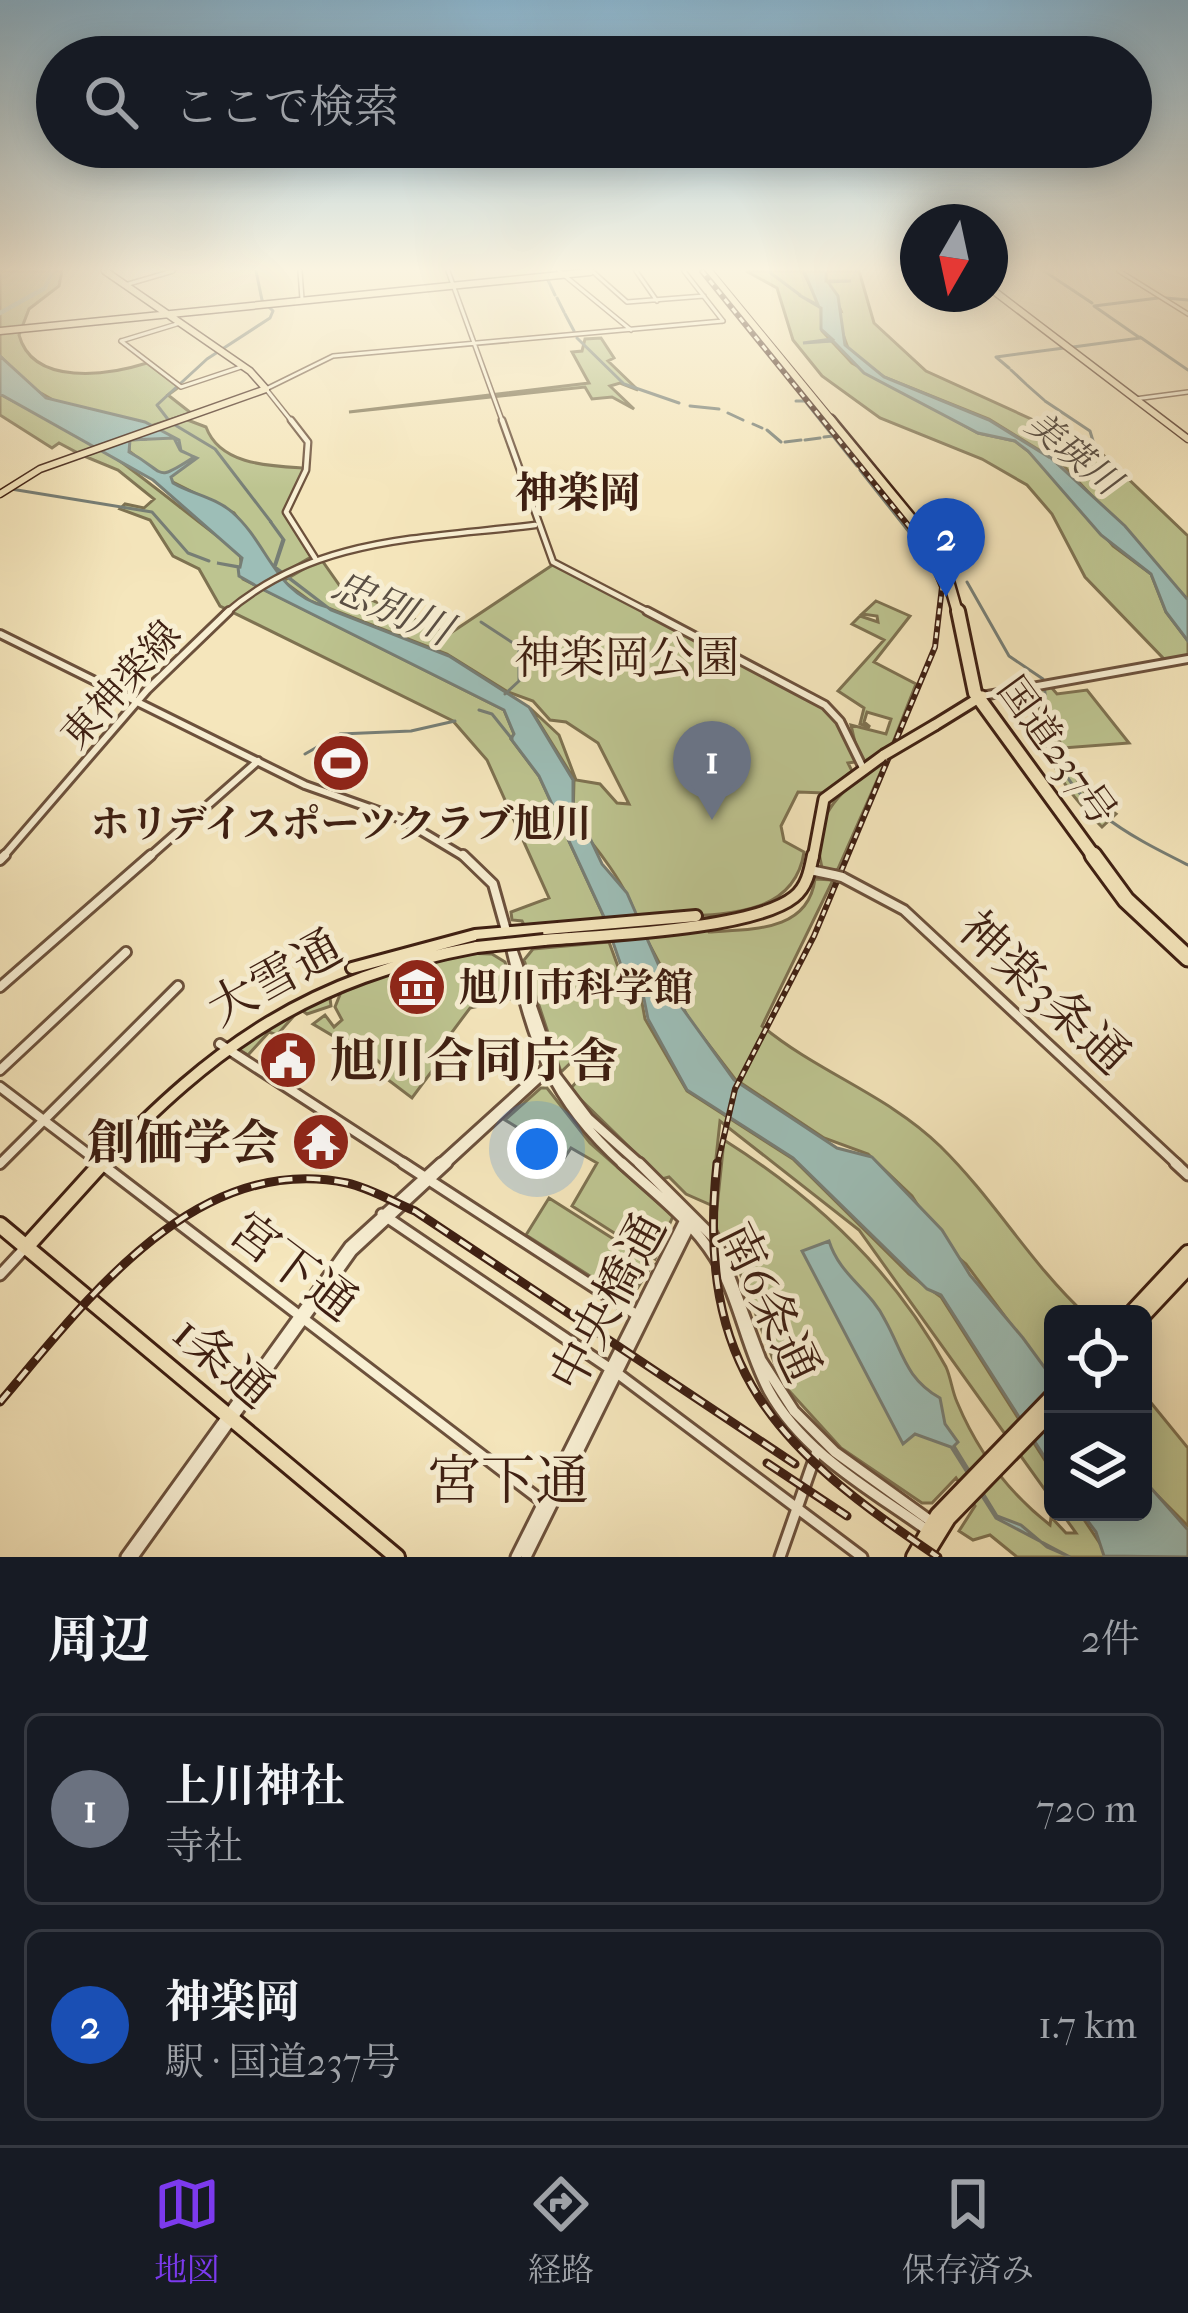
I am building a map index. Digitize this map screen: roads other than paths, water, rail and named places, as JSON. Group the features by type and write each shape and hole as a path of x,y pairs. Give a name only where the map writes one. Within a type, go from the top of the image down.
{"highway":[{"name":"国道237号","path":"770,344 945,561 960,597 968,676 981,697 1126,900 1188,956"}],"main road":[{"path":"0,494 28,474 266,388 211,344"},
{"path":"1063,344 1188,438"},
{"path":"478,945 761,913 789,902 810,869 824,799 863,768 981,697"},
{"path":"478,945 568,935"},
{"name":"大雪通","path":"26,1246 222,1045 323,982 398,956 478,945"},
{"name":"大雪通","path":"222,1045 310,993 478,945"},
{"name":"1条通","path":"0,1225 397,1557"},
{"path":"1139,1305 1188,1253"},
{"path":"1152,1305 1188,1267"},
{"path":"914,1557 1044,1406"},
{"path":"1001,1456 1050,1413"},
{"path":"924,1557 934,1530"}],"street":[{"path":"124,344 178,385 244,366"},
{"path":"457,344 318,359 266,388 308,442 306,470 286,512 315,558 537,525"},
{"path":"473,344 550,557 563,570 825,706 849,731 854,758 863,768"},
{"path":"1136,399 1188,392"},
{"name":"東神楽線","path":"0,860 203,631 315,558"},
{"name":"南6条通","path":"0,634 304,785 410,824 470,858 493,884 546,1069 571,1113 603,1146 691,1218 727,1261 759,1356 792,1413 825,1446 934,1530"},
{"path":"981,697 1188,657"},
{"path":"0,987 258,761"},
{"name":"神楽3条通","path":"810,869 838,876 904,910 1188,1174"},
{"path":"0,1070 126,952"},
{"path":"0,1164 178,986"},
{"path":"222,1045 640,1317"},
{"path":"130,1557 301,1317 383,1215 546,1069"},
{"name":"宮下通","path":"0,1087 544,1502"},
{"path":"383,1215 613,1371 862,1557"},
{"name":"南6条通","path":"691,1218 725,1275 768,1390 817,1450 934,1530"},
{"name":"中央橋通","path":"516,1557 691,1218"},
{"name":"大雪通","path":"0,1275 26,1246"},
{"name":"中央橋通","path":"526,1557 613,1371"},
{"path":"780,1557 817,1450"}],"water":[{"path":"836,344 845,344 884,377 989,420 1049,457 1078,447 1052,459 1125,526 1188,600 1188,641 1166,612 1151,574 1101,535 1028,451 1015,441 978,433 864,373"},
{"name":"忠別川","path":"0,356 46,398 145,422 179,440 181,450 174,438 130,440 129,452 165,473 194,457 189,454 197,458 171,477 173,483 232,512 274,567 283,539 270,521 284,540 275,567 331,610 449,656 529,707 573,780 573,821 588,834 602,864 627,893 670,991 734,1080 837,1148 872,1157 942,1230 970,1275 1044,1367 1044,1456 941,1295 927,1289 793,1158 687,1090 648,1019 643,994 626,980 605,919 539,776 511,739 514,734 504,710 258,587 239,576 238,567 217,563 240,567 242,558 153,480 0,394","holes":["274,567 327,607 295,591"]},
{"path":"829,1241 840,1264 879,1309 912,1373 940,1398 945,1424 958,1442 954,1446 997,1516 1021,1525 1040,1541 996,1518 951,1447 915,1434 903,1444 802,1251"},
{"path":"1152,1489 1188,1530 1188,1557 1104,1556 1088,1521 1152,1521"}],"waterway":[{"path":"231,344 157,405 170,422 215,449 271,522"},
{"path":"583,344 624,384 679,403"},
{"path":"1073,347 1098,344"},
{"path":"1150,344 1188,370"},
{"path":"1009,368 996,357 1064,348"},
{"path":"1011,370 1026,384"},
{"name":"美瑛川","path":"1027,385 1044,400"},
{"path":"796,401 805,401 833,436"},
{"name":"美瑛川","path":"1045,401 1090,431 1093,441 1087,444"},
{"path":"690,406 719,409"},
{"path":"728,413 743,420"},
{"path":"753,424 762,428"},
{"path":"767,430 781,442"},
{"path":"824,437 833,436"},
{"path":"833,436 857,466"},
{"path":"805,440 820,438"},
{"path":"785,442 801,440"},
{"path":"860,470 940,571"},
{"path":"11,489 152,512 188,553 209,561"},
{"path":"967,582 1009,656 1043,679 1049,735 1069,780 1103,815 1188,865"},
{"path":"481,622 519,647 519,681 505,694"},
{"path":"479,710 492,714 512,739"},
{"path":"305,754 340,734 411,731 455,721"}],"railway":[{"path":"717,1166 735,1089 814,936 935,647 942,587 925,546 761,344"},
{"path":"717,1163 714,1235 719,1297 735,1350 758,1397 791,1439 832,1479 938,1557"},
{"path":"0,1402 108,1280 193,1212 241,1190 292,1179 347,1183 415,1211 795,1464"},
{"path":"767,1463 847,1516"}],"place":[{"name":"神楽岡","path":"946,597"},
{"name":"ホリデイスポーツクラブ旭川","path":"341,763"},
{"name":"上川神社","path":"712,820"},
{"name":"旭川市科学館","path":"417,987"},
{"name":"旭川合同庁舎","path":"288,1060"},
{"name":"創価学会","path":"321,1142"}],"district":[{"name":"神楽岡","path":"578,492"},
{"name":"神楽岡公園","path":"627,657"},
{"name":"宮下通","path":"508,1480"}]}
